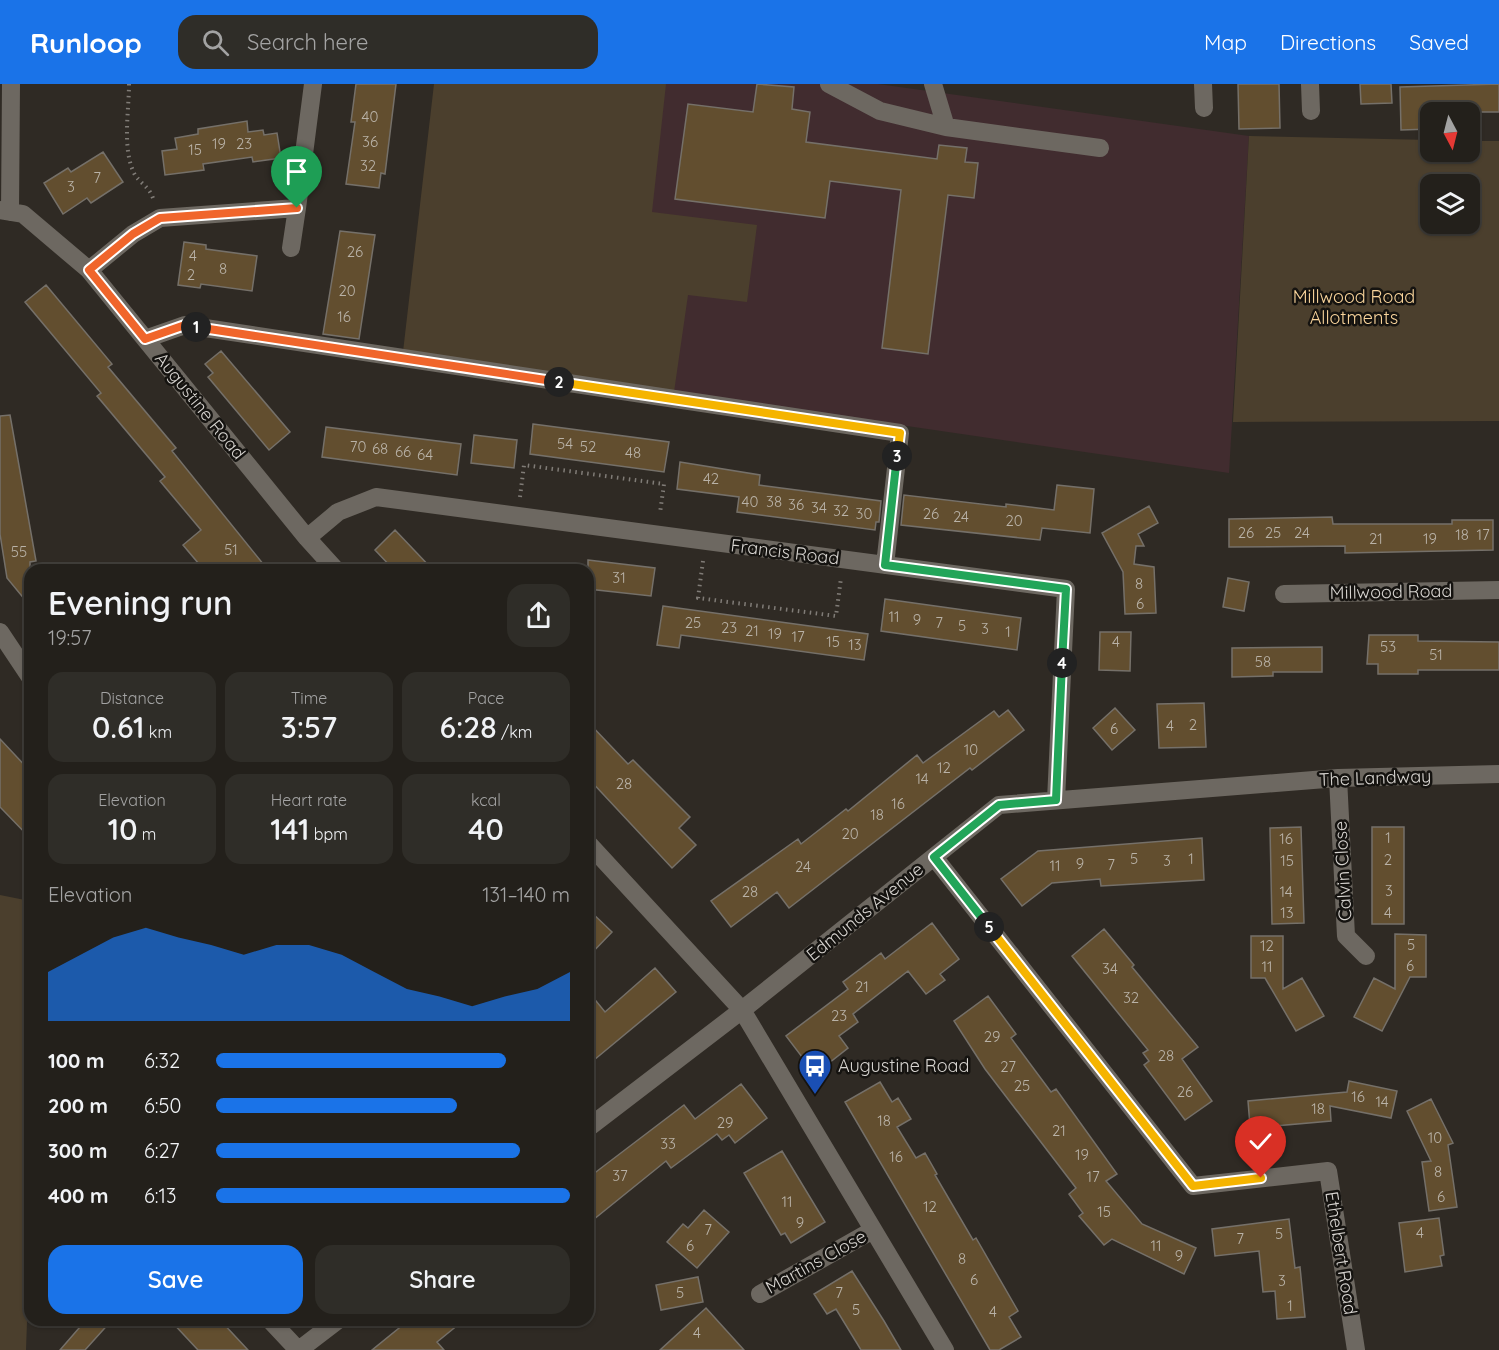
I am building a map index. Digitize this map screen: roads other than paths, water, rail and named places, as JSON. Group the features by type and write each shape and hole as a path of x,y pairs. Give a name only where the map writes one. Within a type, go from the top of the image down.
{"street":[{"path":"5,211 11,84"},
{"path":"291,248 313,84"},
{"path":"829,84 880,111 946,127 1100,148"},
{"path":"933,84 946,127"},
{"path":"1203,84 1204,108"},
{"path":"1310,84 1311,111"},
{"path":"89,270 133,234 160,218 297,208"},
{"name":"Augustine Road","path":"5,211 23,214 89,270 331,564"},
{"path":"145,339 185,325 900,433 885,565"},
{"name":"Francis Road","path":"307,538 338,512 376,497 1066,589 1056,800"},
{"name":"Millwood Road","path":"1284,594 1499,590"},
{"path":"0,632 24,667"},
{"name":"The Landway","path":"1251,785 1338,778 1499,774"},
{"name":"Calvin Close","path":"1338,778 1346,936 1366,956"},
{"name":"Edmunds Avenue","path":"594,1123 742,1010 999,805 1251,785"},
{"path":"594,850 742,1010 945,1350"},
{"name":"Ethelbert Road","path":"934,857 1193,1186 1328,1171 1356,1350"},
{"name":"Martins Close","path":"760,1294 873,1230"},
{"path":"276,1326 298,1350 330,1326"}],"place":[{"name":"Augustine Road","path":"815,1095"}],"park label":[{"name":"Millwood Road Allotments","path":"1354,307"}]}
